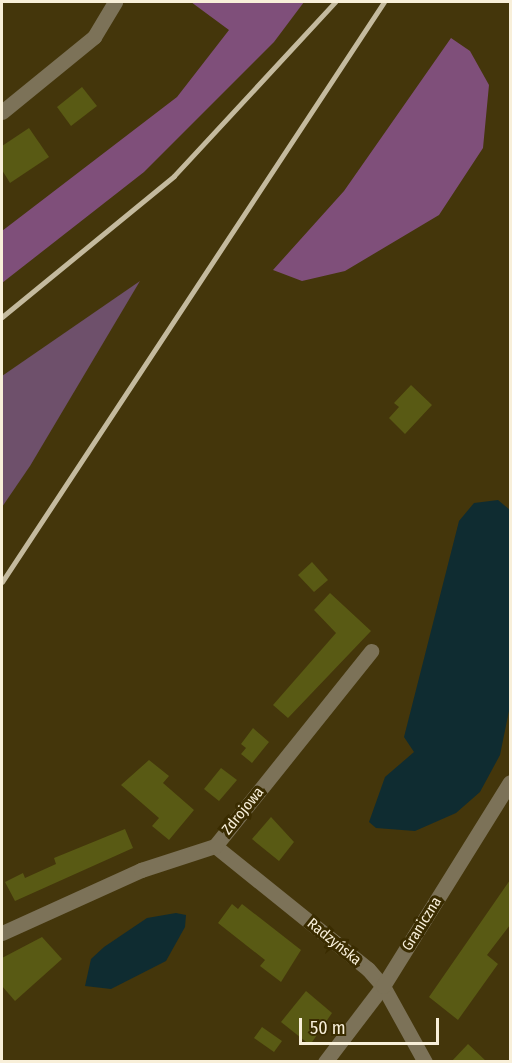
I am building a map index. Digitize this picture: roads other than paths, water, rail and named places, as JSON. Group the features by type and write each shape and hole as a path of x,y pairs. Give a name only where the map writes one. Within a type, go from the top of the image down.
{"street":[{"path":"2,112 94,37 115,2"},
{"name":"Zdrojowa","path":"2,933 141,870 215,846 371,651"},
{"name":"Graniczna","path":"325,1062 383,986 510,782"},
{"name":"Radzyńska","path":"215,846 383,986 425,1062"}],"water":[{"path":"498,500 510,510 510,706 500,755 480,792 456,813 415,831 376,828 369,822 385,777 414,752 404,737 459,521 474,503"},
{"path":"176,913 186,915 185,927 166,961 111,989 85,986 91,959 104,947 147,918"}],"railway":[{"path":"2,317 174,176 335,2"},
{"path":"2,582 384,2"}]}
